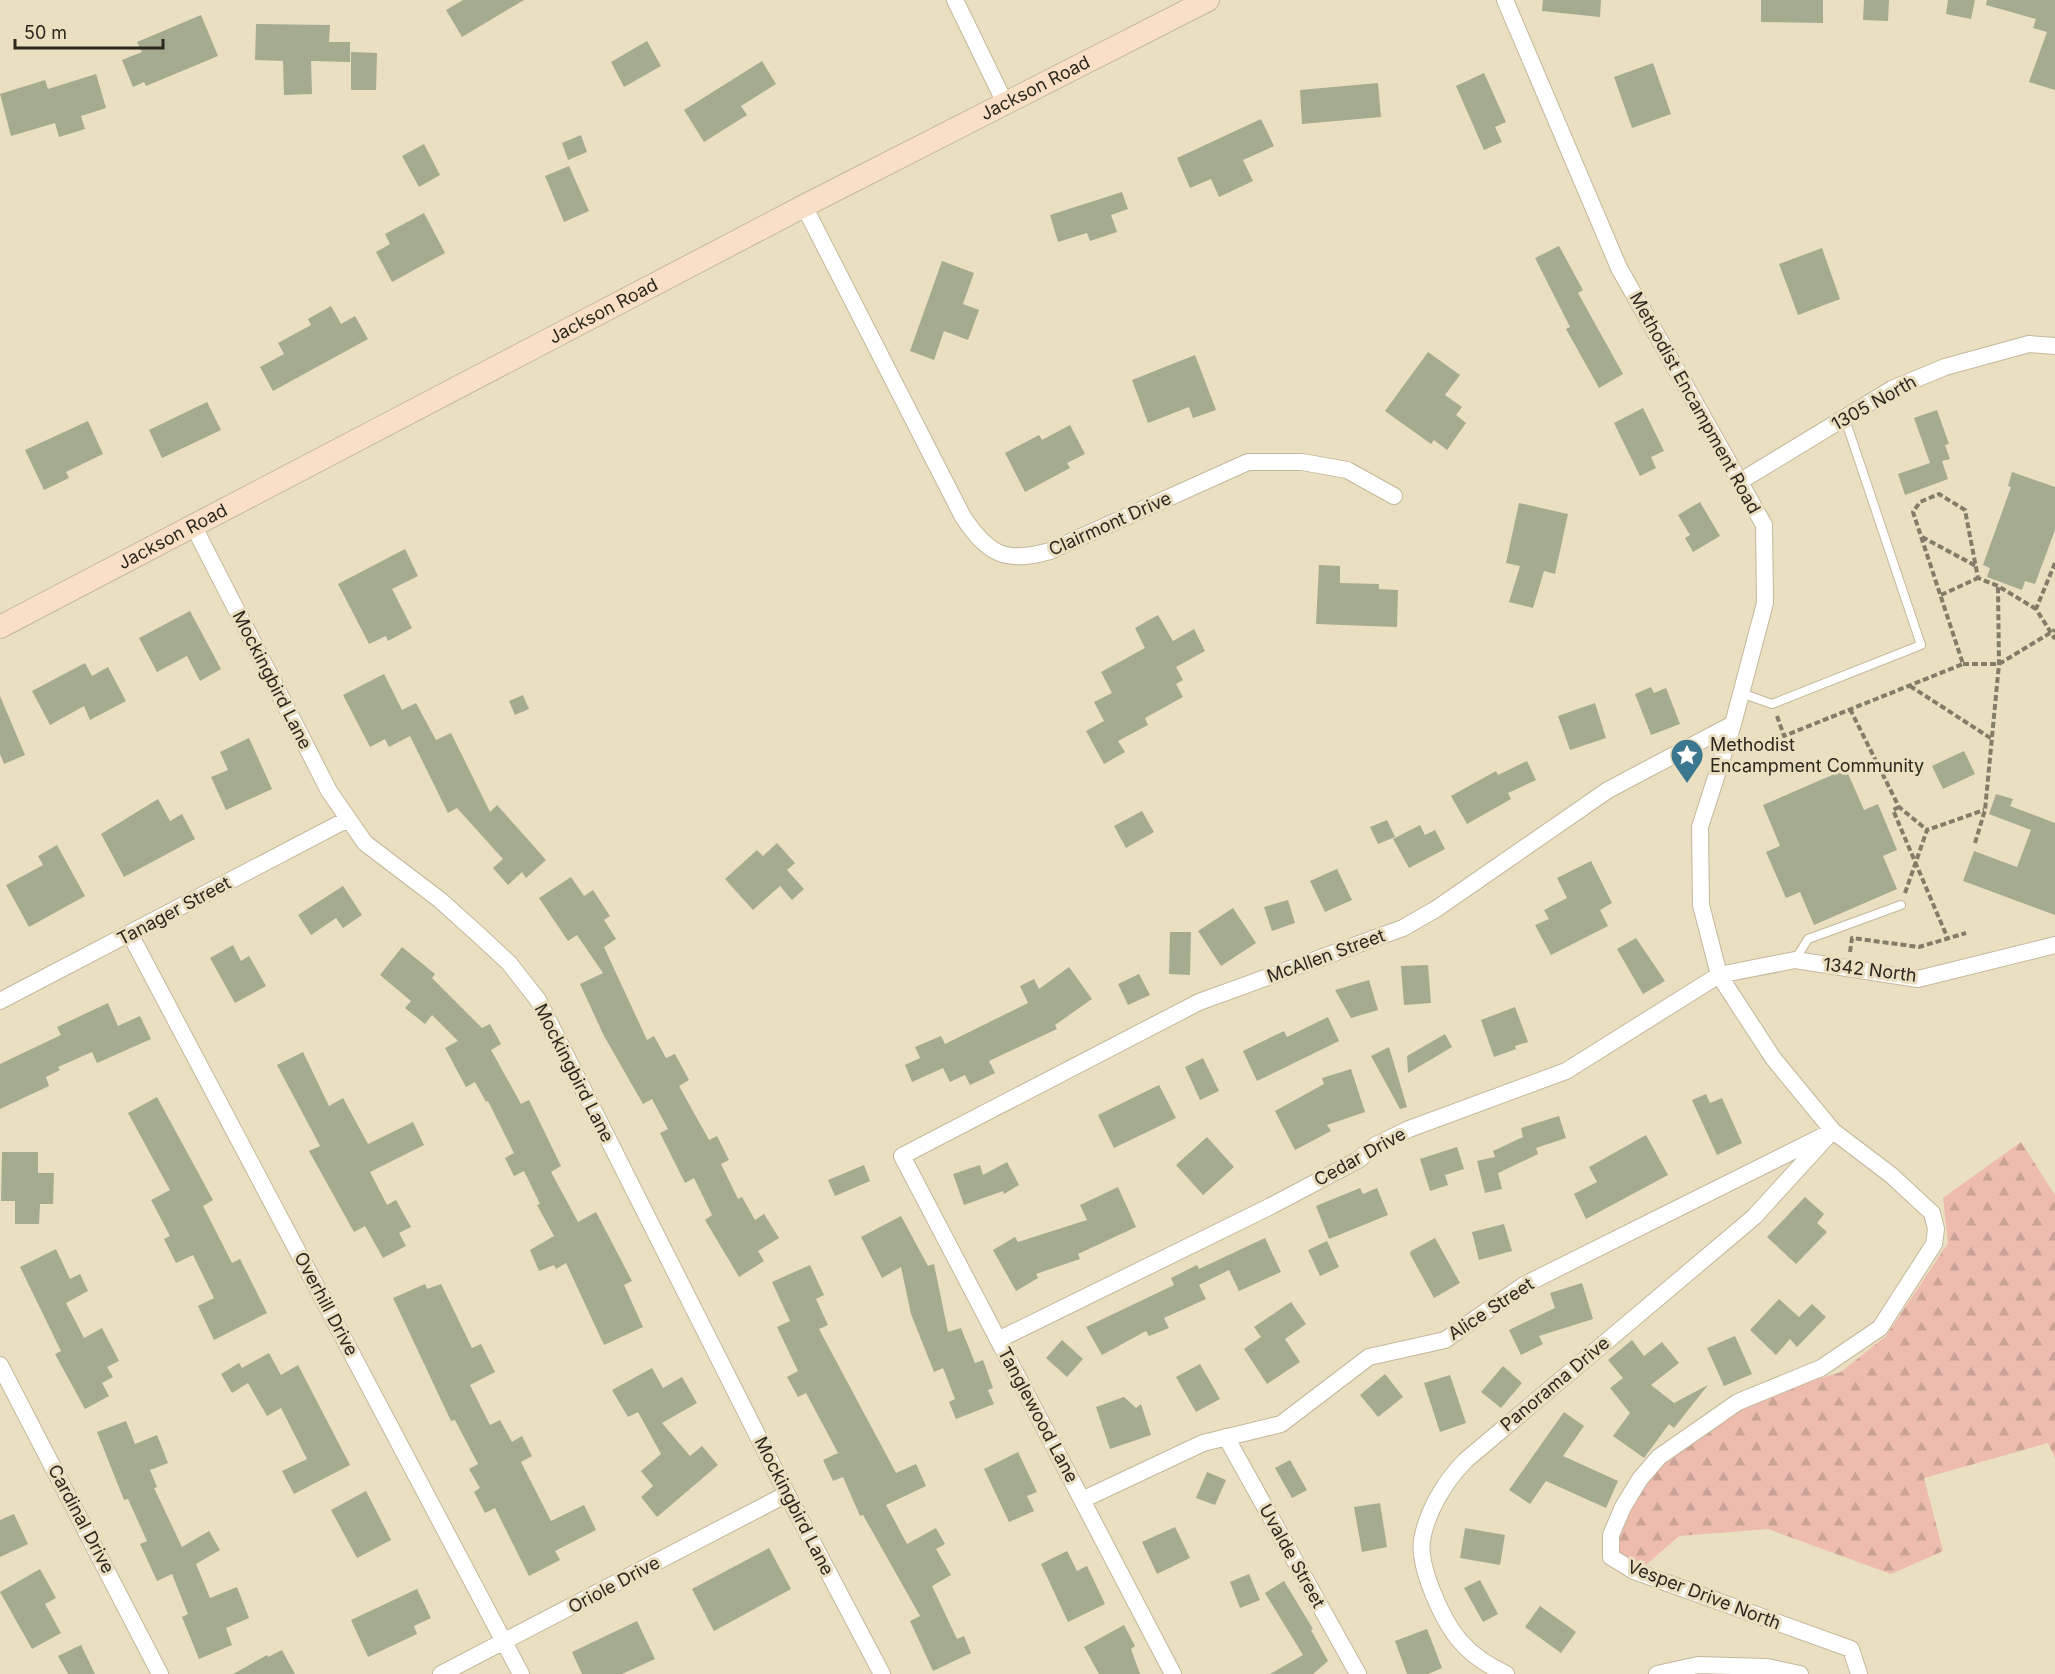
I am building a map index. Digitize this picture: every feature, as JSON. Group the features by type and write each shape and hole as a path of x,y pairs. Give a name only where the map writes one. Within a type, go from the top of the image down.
{"street":[{"path":"955,0 1006,105"},
{"name":"Jackson Road","path":"0,627 194,528 804,206 1208,0"},
{"name":"Methodist Encampment Road","path":"1505,0 1619,268 1764,525 1766,603 1733,724 1700,827 1701,905 1719,975 1773,1058 1833,1131 1891,1175 1924,1207"},
{"name":"Clairmont Drive","path":"804,206 963,517 977,538 996,552 1022,557 1050,551 1248,462 1302,462 1347,470 1394,496"},
{"name":"1305 North","path":"1739,482 1892,389 1945,367 2029,344 2055,346"},
{"name":"Mockingbird Lane","path":"194,528 329,791 365,843 440,900 509,963 538,1000 787,1494 882,1674"},
{"name":"McAllen Street","path":"902,1156 1199,1002 1403,928 1436,909 1608,790 1733,724"},
{"name":"Tanager Street","path":"0,1001 348,819"},
{"name":"Overhill Drive","path":"130,934 521,1674"},
{"name":"1342 North","path":"1719,975 1795,960 1918,979 2055,945"},
{"name":"Cedar Drive","path":"998,1340 1271,1206 1358,1160 1376,1145 1409,1129 1566,1071 1719,975"},
{"name":"Alice Street","path":"1082,1500 1203,1443 1281,1424 1370,1358 1444,1341 1524,1285 1833,1131"},
{"name":"Panorama Drive","path":"1506,1674 1462,1643 1449,1625 1423,1566 1422,1540 1434,1506 1454,1472 1754,1217 1833,1131"},
{"name":"Tanglewood Lane","path":"902,1156 1173,1674"},
{"name":"Vesper Drive North","path":"1859,1674 1851,1649 1634,1571 1611,1557 1611,1535 1623,1507 1640,1479 1669,1448 1738,1402 1821,1368 1880,1328 1934,1244 1936,1228 1932,1213 1924,1207"},
{"name":"Cardinal Drive","path":"0,1365 160,1674"},
{"name":"Uvalde Street","path":"1226,1437 1358,1674"},
{"name":"Oriole Drive","path":"441,1674 787,1494"},
{"path":"1657,1674 1698,1665 1767,1667 1800,1674"}],"lane":[{"path":"1741,693 1772,704 1921,645 1845,419"},
{"path":"1795,960 1808,939 1900,905"}],"path":[{"path":"1913,512 1920,502 1939,494 1965,510 1978,578"},
{"path":"1921,536 1976,566"},
{"path":"2036,609 2055,563"},
{"path":"1941,595 1978,578 1998,586 2036,609 2049,633 2055,639"},
{"path":"1975,843 1985,810 1999,664 1998,586"},
{"path":"1963,664 1999,664 2055,630"},
{"path":"1909,685 1992,739"},
{"path":"1850,709 1899,807 1928,830"},
{"path":"1899,807 1893,810 1948,939"},
{"path":"1928,830 1985,810"},
{"path":"1900,905 1928,830"},
{"path":"1847,968 1852,938 1919,947 1966,933"}],"green space":[{"path":"2021,1142 2055,1195 2055,1458 2048,1443 1924,1478 1943,1551 1891,1574 1768,1529 1679,1536 1646,1565 1618,1554 1619,1527 1651,1473 1739,1407 1785,1389 1841,1372 1886,1336 1948,1243 1943,1198"}],"building":[{"path":"463,0 524,0 462,37 446,10"},
{"path":"1543,0 1601,0 1600,17 1542,11"},
{"path":"1761,0 1823,0 1823,23 1761,22"},
{"path":"1864,0 1889,0 1888,21 1863,20"},
{"path":"1948,0 1975,0 1971,19 1946,14"},
{"path":"1987,0 2055,0 2055,90 2029,82 2047,32 2033,28 2036,19 1986,5"},
{"path":"201,15 218,56 146,86 144,82 133,87 122,60 142,52 137,42"},
{"path":"256,24 330,25 329,42 350,42 350,62 311,61 312,94 284,95 283,61 255,60"},
{"path":"647,41 661,66 624,87 611,62"},
{"path":"351,52 377,53 376,90 351,90"},
{"path":"762,61 776,84 741,106 747,115 704,142 684,110"},
{"path":"1653,63 1671,114 1632,128 1614,77"},
{"path":"1484,73 1506,122 1495,127 1502,142 1484,150 1456,86"},
{"path":"96,74 106,108 81,116 85,129 59,137 55,123 11,136 0,94 45,80 48,89"},
{"path":"1378,83 1381,117 1302,124 1300,90"},
{"path":"1261,119 1274,146 1243,160 1253,181 1219,197 1211,179 1190,188 1177,158"},
{"path":"581,135 587,152 568,160 562,143"},
{"path":"424,144 440,175 419,187 402,156"},
{"path":"569,166 589,211 564,222 545,176"},
{"path":"1122,192 1128,209 1111,215 1117,232 1090,241 1087,233 1058,242 1050,215"},
{"path":"424,213 445,253 392,282 376,252 390,244 385,234"},
{"path":"1559,246 1583,290 1578,293 1623,374 1599,388 1566,329 1570,327 1535,258"},
{"path":"1822,248 1840,299 1798,315 1779,264"},
{"path":"942,261 974,273 963,304 979,310 968,340 944,331 934,360 910,351"},
{"path":"331,306 341,324 355,316 368,339 273,391 260,367 284,354 278,343 311,325 308,319"},
{"path":"1428,352 1460,375 1445,395 1462,407 1456,415 1466,423 1447,450 1434,440 1431,444 1385,411"},
{"path":"1195,355 1216,410 1193,418 1189,407 1148,423 1132,380"},
{"path":"207,402 221,430 162,458 149,430"},
{"path":"1643,408 1664,451 1651,457 1656,468 1640,476 1614,423"},
{"path":"1937,410 1949,444 1945,445 1950,459 1942,461 1948,479 1905,495 1898,474 1930,463 1914,418"},
{"path":"88,421 103,454 66,472 69,478 44,490 25,450"},
{"path":"1070,425 1085,454 1067,463 1070,468 1025,492 1005,453 1039,435 1042,440"},
{"path":"2012,472 2055,487 2055,530 2035,584 2025,581 2022,590 1987,577 1990,568 1983,565 2011,487 2008,486"},
{"path":"1700,502 1720,536 1693,552 1685,538 1690,535 1678,515"},
{"path":"1519,503 1568,514 1555,574 1544,571 1533,608 1509,602 1520,566 1506,563"},
{"path":"405,549 418,576 392,589 412,628 388,641 386,636 369,644 338,584"},
{"path":"1319,565 1340,566 1340,583 1379,584 1379,589 1398,590 1397,627 1316,624"},
{"path":"190,611 221,669 200,681 187,656 157,672 139,638"},
{"path":"1158,615 1173,641 1194,629 1205,651 1176,667 1183,680 1176,684 1183,697 1145,718 1148,725 1118,741 1125,752 1104,764 1086,731 1104,721 1094,702 1112,693 1101,672 1145,648 1135,628"},
{"path":"85,663 92,676 108,667 126,701 90,720 84,706 50,725 32,691"},
{"path":"384,674 402,710 416,703 436,740 451,733 490,812 497,805 546,860 526,878 522,872 508,885 493,868 503,859 457,808 448,813 410,736 389,747 385,739 370,747 343,695"},
{"path":"1651,687 1654,693 1666,688 1680,724 1651,735 1635,694"},
{"path":"523,695 529,709 515,715 509,701"},
{"path":"0,696 25,755 4,764 0,754"},
{"path":"1595,703 1606,738 1570,750 1558,716"},
{"path":"249,738 272,789 226,810 211,777 228,770 220,752"},
{"path":"1964,751 1975,774 1943,789 1932,766"},
{"path":"1527,761 1536,780 1508,793 1511,799 1467,824 1451,796 1496,771 1498,775"},
{"path":"1846,769 1864,810 1878,804 1897,850 1883,856 1897,889 1814,925 1800,892 1786,898 1766,852 1780,846 1763,805"},
{"path":"1996,794 2013,799 2010,806 2055,823 2055,915 1963,881 1974,851 2017,867 2031,830 1989,814"},
{"path":"158,799 170,821 182,814 195,839 124,877 101,834"},
{"path":"1142,811 1154,832 1126,848 1114,826"},
{"path":"1387,820 1395,837 1378,844 1370,827"},
{"path":"1420,825 1425,835 1435,830 1445,849 1409,868 1393,839"},
{"path":"777,843 795,863 787,870 804,889 792,900 780,886 753,910 725,879 757,850 763,856"},
{"path":"57,845 85,896 29,927 6,885 43,865 38,856"},
{"path":"1591,861 1612,903 1600,910 1608,926 1551,955 1535,925 1549,919 1544,910 1567,898 1557,878"},
{"path":"1337,869 1352,900 1325,912 1310,881"},
{"path":"571,877 584,896 593,890 610,916 604,920 616,939 604,947 647,1040 654,1036 666,1058 675,1054 689,1080 679,1086 709,1140 717,1136 729,1160 721,1164 738,1199 742,1197 755,1220 764,1214 779,1238 758,1251 764,1261 739,1277 705,1220 712,1215 694,1178 685,1183 660,1133 668,1129 652,1099 643,1104 604,1036 580,984 603,973 577,935 568,941 539,898"},
{"path":"343,886 362,915 343,928 336,918 311,935 298,915"},
{"path":"1288,900 1295,923 1272,931 1264,907"},
{"path":"1233,908 1256,943 1221,966 1198,931"},
{"path":"1170,932 1191,932 1190,975 1169,974"},
{"path":"1636,938 1665,981 1643,994 1617,949"},
{"path":"233,945 241,961 249,956 266,986 235,1003 210,958"},
{"path":"402,947 435,974 432,978 482,1028 490,1024 501,1044 491,1050 521,1104 529,1100 561,1166 551,1172 578,1222 596,1212 632,1281 624,1285 643,1327 604,1345 566,1263 556,1269 554,1265 539,1271 530,1250 554,1236 537,1205 540,1204 524,1171 514,1176 505,1158 514,1153 488,1101 486,1102 475,1082 466,1087 445,1048 458,1041 432,1015 425,1024 405,1008 411,1001 380,975"},
{"path":"1428,965 1431,1003 1404,1005 1401,966"},
{"path":"1069,967 1092,999 1055,1025 1057,1029 989,1061 995,1073 970,1085 965,1075 950,1082 943,1068 912,1082 905,1065 920,1058 915,1047 941,1036 945,1044 1028,1003 1020,986 1034,979 1039,989"},
{"path":"1139,974 1150,995 1128,1005 1118,984"},
{"path":"1369,980 1378,1010 1351,1018 1335,990"},
{"path":"108,1003 118,1026 140,1016 151,1039 97,1063 92,1052 58,1067 60,1070 46,1077 49,1086 0,1109 0,1064 61,1035 57,1027"},
{"path":"1515,1007 1528,1042 1494,1057 1481,1020"},
{"path":"1328,1017 1339,1041 1257,1081 1243,1051 1284,1031 1287,1037"},
{"path":"1445,1034 1452,1047 1408,1073 1407,1056"},
{"path":"1389,1047 1407,1107 1400,1109 1371,1056"},
{"path":"303,1052 329,1106 343,1098 368,1144 413,1122 424,1145 370,1172 387,1205 396,1200 411,1227 399,1233 406,1246 383,1258 365,1226 354,1232 309,1151 320,1146 277,1065"},
{"path":"1203,1058 1219,1091 1200,1100 1185,1067"},
{"path":"1351,1069 1365,1112 1327,1125 1331,1131 1295,1150 1275,1111 1324,1084 1322,1078"},
{"path":"1159,1085 1176,1118 1114,1148 1098,1115"},
{"path":"1706,1094 1710,1103 1722,1098 1742,1143 1717,1155 1692,1100"},
{"path":"157,1097 213,1200 203,1206 232,1263 240,1259 267,1313 214,1340 198,1306 214,1298 193,1255 176,1263 164,1239 170,1236 151,1200 170,1190 128,1113"},
{"path":"1559,1116 1566,1138 1536,1148 1538,1154 1498,1173 1502,1189 1485,1193 1477,1161 1495,1157 1493,1151 1523,1137 1521,1128"},
{"path":"1646,1135 1668,1175 1586,1219 1574,1194 1597,1182 1589,1167"},
{"path":"1207,1137 1234,1167 1203,1195 1176,1165"},
{"path":"1457,1147 1464,1169 1445,1175 1448,1185 1430,1191 1420,1159"},
{"path":"2,1152 38,1152 38,1173 54,1173 53,1204 40,1204 39,1224 15,1224 15,1201 1,1201"},
{"path":"1007,1162 1019,1185 1004,1194 1003,1191 964,1205 953,1174 980,1165 983,1175"},
{"path":"864,1165 870,1181 835,1196 828,1180"},
{"path":"1118,1187 1136,1227 1078,1254 1080,1259 1036,1274 1038,1278 1016,1291 993,1250 1015,1237 1018,1242 1087,1220 1080,1205"},
{"path":"1360,1188 1363,1194 1377,1188 1388,1215 1329,1239 1316,1206"},
{"path":"1805,1197 1824,1214 1817,1223 1827,1232 1796,1264 1767,1237"},
{"path":"901,1216 928,1266 934,1264 948,1332 961,1328 975,1363 983,1360 993,1388 988,1390 994,1404 956,1419 949,1402 955,1399 943,1368 934,1372 911,1314 901,1267 882,1278 861,1237"},
{"path":"1504,1224 1512,1251 1479,1260 1472,1232"},
{"path":"1265,1238 1281,1272 1239,1291 1229,1270 1199,1285 1206,1299 1164,1318 1169,1328 1149,1336 1146,1331 1102,1355 1086,1327 1174,1285 1171,1278 1197,1265 1199,1269"},
{"path":"1435,1238 1460,1283 1434,1298 1410,1254 1411,1251"},
{"path":"1327,1241 1339,1267 1320,1276 1308,1250"},
{"path":"56,1249 70,1279 80,1274 88,1291 66,1303 84,1338 102,1328 119,1361 107,1367 113,1377 102,1383 109,1396 85,1409 55,1354 61,1351 20,1267"},
{"path":"810,1265 824,1295 816,1299 828,1325 819,1329 896,1473 916,1464 926,1486 886,1505 907,1544 936,1528 945,1544 936,1549 951,1575 932,1586 957,1639 964,1636 971,1653 933,1671 910,1621 920,1616 863,1515 860,1516 843,1477 833,1481 823,1460 838,1453 806,1393 798,1397 787,1377 798,1371 777,1327 790,1321 772,1282"},
{"path":"1582,1283 1593,1319 1539,1336 1543,1344 1521,1355 1509,1330 1555,1308 1550,1293"},
{"path":"425,1284 427,1289 441,1284 472,1348 481,1344 495,1372 470,1385 490,1425 500,1420 512,1442 522,1436 532,1456 521,1462 551,1521 584,1505 596,1530 555,1551 560,1560 529,1576 495,1508 485,1513 474,1492 480,1488 469,1469 478,1464 455,1420 451,1421 393,1298"},
{"path":"1779,1299 1799,1317 1812,1304 1826,1317 1797,1347 1790,1339 1776,1355 1750,1330"},
{"path":"1291,1302 1306,1324 1285,1339 1300,1362 1267,1384 1244,1349 1261,1337 1254,1327"},
{"path":"1735,1336 1752,1374 1724,1386 1707,1348"},
{"path":"1062,1340 1083,1359 1067,1377 1046,1358"},
{"path":"1632,1340 1644,1356 1662,1342 1679,1363 1651,1385 1674,1403 1708,1385 1674,1428 1669,1424 1644,1458 1613,1436 1630,1413 1610,1388 1623,1378 1608,1360"},
{"path":"269,1353 281,1375 298,1365 350,1465 294,1494 282,1471 307,1459 281,1408 267,1416 248,1383 232,1393 221,1374 239,1363 242,1368"},
{"path":"1200,1364 1220,1399 1196,1412 1176,1377"},
{"path":"1503,1366 1522,1383 1501,1408 1481,1392"},
{"path":"652,1368 663,1388 682,1377 697,1403 662,1423 690,1456 702,1446 718,1465 657,1517 641,1497 653,1486 641,1471 661,1454 638,1412 628,1417 612,1390"},
{"path":"1385,1374 1403,1397 1378,1417 1360,1395"},
{"path":"1450,1375 1466,1423 1440,1432 1424,1383"},
{"path":"1124,1397 1136,1408 1141,1404 1151,1435 1110,1449 1096,1407"},
{"path":"1564,1412 1584,1426 1563,1456 1618,1481 1606,1508 1546,1481 1530,1504 1509,1490"},
{"path":"126,1421 135,1444 157,1435 168,1463 150,1470 157,1487 154,1488 182,1547 209,1531 220,1550 196,1564 210,1598 237,1587 249,1618 226,1628 232,1645 199,1659 182,1617 188,1614 172,1574 157,1581 140,1544 147,1541 128,1499 124,1500 97,1432"},
{"path":"1018,1452 1037,1492 1027,1496 1034,1511 1009,1522 984,1469"},
{"path":"1290,1460 1307,1490 1292,1498 1275,1468"},
{"path":"1207,1472 1226,1480 1215,1505 1196,1498"},
{"path":"366,1491 391,1540 357,1558 331,1510"},
{"path":"1380,1503 1387,1547 1362,1552 1354,1507"},
{"path":"14,1514 28,1544 0,1557 0,1520"},
{"path":"1175,1527 1190,1558 1157,1574 1142,1542"},
{"path":"1465,1528 1505,1535 1500,1565 1460,1558"},
{"path":"769,1548 791,1589 714,1631 692,1589"},
{"path":"1067,1551 1077,1571 1087,1566 1105,1604 1068,1622 1041,1564"},
{"path":"40,1569 56,1598 45,1604 61,1633 32,1649 0,1592"},
{"path":"1249,1574 1260,1600 1240,1608 1230,1582"},
{"path":"1480,1580 1498,1614 1483,1622 1464,1588"},
{"path":"1284,1581 1313,1629 1311,1630 1328,1661 1313,1674 1270,1674 1303,1655 1265,1593"},
{"path":"417,1589 431,1618 414,1626 417,1634 368,1657 351,1620"},
{"path":"1540,1606 1576,1632 1561,1653 1525,1627"},
{"path":"637,1621 655,1659 622,1674 582,1674 572,1652"},
{"path":"1124,1625 1135,1646 1131,1649 1140,1674 1099,1674 1084,1647"},
{"path":"1427,1629 1442,1668 1428,1674 1407,1674 1395,1641"},
{"path":"81,1645 95,1674 68,1674 58,1656"},
{"path":"282,1650 295,1674 233,1674 267,1655 268,1657"}],"place":[{"name":"Methodist Encampment Community","path":"1687,784"}]}
